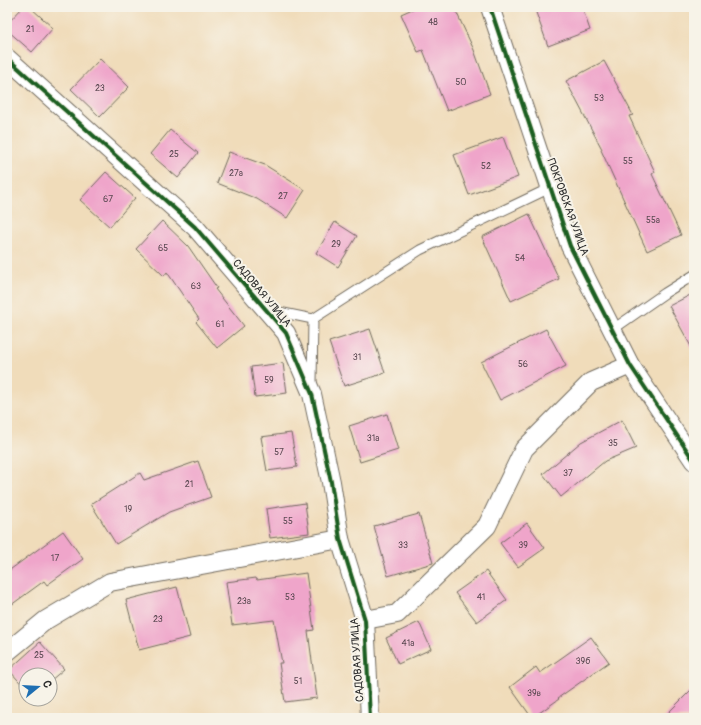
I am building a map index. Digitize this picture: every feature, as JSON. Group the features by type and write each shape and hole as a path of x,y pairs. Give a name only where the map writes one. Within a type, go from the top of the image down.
{"street":[{"name":"ПОКРОВСКАЯ УЛИЦА","path":"490,7 570,246 630,365 694,461"},
{"name":"САДОВАЯ УЛИЦА","path":"7,58 195,227 286,333 312,394 331,482 340,539 365,620 370,718"},
{"path":"365,620 397,614 487,526 524,449 591,382 630,365"},
{"path":"7,652 46,620 110,582 340,539"}],"lane":[{"path":"266,309 313,319 420,250 550,188"},
{"path":"612,330 665,292 694,275"},
{"path":"312,394 313,319"}],"building":[{"path":"23,7 30,7 53,28 32,52 7,30 7,24"},
{"path":"417,7 454,7 474,50 490,94 447,111 423,50 418,52 401,14"},
{"path":"534,7 582,7 590,30 548,46"},
{"path":"100,59 129,87 100,117 71,89"},
{"path":"604,61 633,115 629,116 655,172 652,174 681,235 647,251 601,150 602,149 566,81"},
{"path":"170,130 198,153 178,178 150,154"},
{"path":"503,137 518,177 469,195 454,155"},
{"path":"229,152 265,165 305,190 287,218 257,199 217,183"},
{"path":"106,172 135,198 110,227 80,200"},
{"path":"529,214 559,279 511,301 482,237"},
{"path":"162,221 188,246 217,288 215,289 244,326 217,348 196,322 199,319 167,272 164,276 136,249"},
{"path":"335,222 357,236 338,267 316,253"},
{"path":"694,293 694,352 669,306"},
{"path":"370,329 385,373 344,386 329,342"},
{"path":"546,329 566,366 500,400 481,362"},
{"path":"283,363 287,393 255,397 251,367"},
{"path":"387,414 398,450 360,462 349,426"},
{"path":"622,420 636,448 605,461 561,497 543,474 581,442"},
{"path":"291,433 297,467 267,471 261,437"},
{"path":"198,461 211,497 169,512 116,544 91,504 140,473 144,480"},
{"path":"305,503 309,533 270,538 266,509"},
{"path":"419,514 433,563 388,576 374,526"},
{"path":"527,523 545,548 518,567 500,543"},
{"path":"63,531 83,559 47,585 44,581 7,608 7,572"},
{"path":"486,571 507,600 477,622 455,593"},
{"path":"306,573 314,630 308,631 317,698 285,702 279,663 282,663 274,620 232,625 226,582 256,578 257,580"},
{"path":"177,587 190,637 139,650 126,600"},
{"path":"419,622 431,649 398,664 386,638"},
{"path":"591,637 609,662 532,718 510,687 536,667 540,673"},
{"path":"40,642 64,669 58,674 58,667 18,667 18,680 9,670"},
{"path":"694,687 694,718 663,718"}],"cycle path":[{"path":"490,7 570,246 630,365 694,461"},
{"path":"7,58 195,227 286,333 312,394 331,482 340,539 365,620 370,718"}]}
